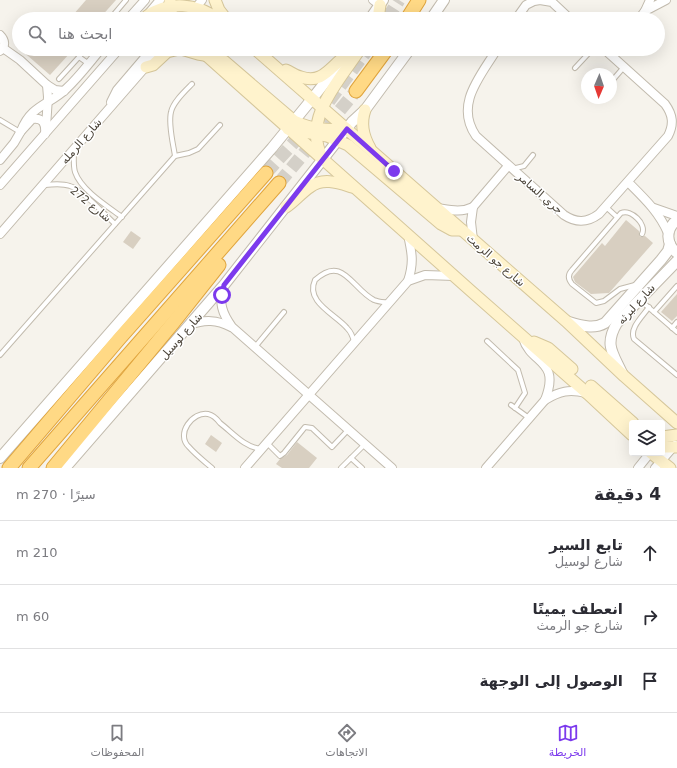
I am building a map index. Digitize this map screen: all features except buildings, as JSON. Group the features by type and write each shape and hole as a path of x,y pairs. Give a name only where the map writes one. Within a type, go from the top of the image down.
{"highway":[{"path":"412,12 419,0"},
{"path":"356,91 382,56"},
{"path":"9,468 119,339 266,173"},
{"path":"29,468 279,183"},
{"path":"53,468 201,289 228,253 240,229"}],"main road":[{"path":"215,0 221,12"},
{"path":"154,12 170,3 183,6 199,4 208,12"},
{"path":"146,67 153,64 162,56"},
{"path":"212,56 228,65 291,125 323,160 523,336 629,432"},
{"path":"263,56 312,99"},
{"path":"275,66 300,77 310,79 319,78 326,74 344,56"},
{"path":"323,160 318,147 316,131 318,118 332,90 355,56"},
{"name":"شارع جو الرمث","path":"312,99 566,321 677,424"},
{"path":"365,110 362,118 362,127 364,136 372,152"},
{"path":"291,125 308,128 348,145 441,224 452,230 462,230"},
{"path":"316,131 347,129"},
{"path":"286,207 311,186 319,182 330,182 354,188"},
{"path":"523,336 548,348 630,420"},
{"path":"668,443 677,435"},
{"path":"654,456 662,466"}],"street":[{"path":"134,12 145,0"},
{"path":"150,12 160,0"},
{"path":"436,12 444,0"},
{"path":"521,12 526,5 540,0 552,2 563,12"},
{"path":"645,11 650,0"},
{"path":"645,11 666,0"},
{"path":"373,12 378,2"},
{"path":"193,12 199,4"},
{"path":"0,35 4,41 2,50 12,56"},
{"path":"13,56 20,60 47,85 55,90 64,91"},
{"path":"21,132 24,124 33,112 64,91 96,56"},
{"path":"0,185 46,130 113,56"},
{"path":"110,107 117,90 146,56"},
{"name":"شارع الرمله","path":"0,234 155,56"},
{"path":"0,458 291,125 346,56"},
{"name":"شارع لوسيل","path":"65,468 224,285 338,140 365,110 405,56"},
{"name":"جري السامر","path":"493,56 472,91 468,104 467,116 470,126 476,136 564,215 573,220 584,222 589,221 606,207 668,136 672,128 670,111 665,104 613,56"},
{"path":"46,130 48,101 47,85"},
{"path":"0,160 30,121 34,119 42,120 46,130"},
{"name":"جري السامر","path":"473,207 510,168"},
{"path":"628,182 654,208 665,225 670,244 677,253"},
{"path":"436,207 456,211 466,210 473,207"},
{"path":"473,207 471,222 473,240"},
{"path":"654,208 677,216"},
{"path":"668,233 670,228 677,220"},
{"path":"408,235 413,263 408,282"},
{"name":"شارع لبرثه","path":"566,321 586,326 601,325 661,260 668,251 670,244"},
{"name":"شارع لبرثه","path":"624,376 612,354 610,340 613,330 617,323 677,261"},
{"path":"245,468 408,282 425,274 454,276"},
{"path":"224,285 222,295 222,311 232,327 349,429 390,467"},
{"path":"190,325 201,321 211,321 220,322 232,327"},
{"path":"523,336 528,349 545,364 547,368 549,383 545,400"},
{"path":"486,468 545,400 565,391 576,391 588,394"},
{"path":"662,466 668,443 677,424"},
{"path":"638,468 648,456"}],"lane":[{"path":"116,12 126,0"},
{"path":"574,68 587,56"},
{"path":"59,79 79,57 89,64"},
{"path":"617,75 624,67"},
{"path":"174,156 170,121 171,110 182,94 192,84"},
{"path":"0,120 21,132"},
{"path":"0,355 174,156 189,153 198,149 220,125"},
{"name":"شارع 272","path":"75,149 74,168 78,180 90,192 122,217"},
{"path":"510,168 524,166 533,155"},
{"name":"شارع 272","path":"42,186 57,184 72,186 116,224"},
{"path":"606,207 617,217"},
{"path":"640,284 620,289 599,303 592,300 572,284 570,280 570,272 623,212 630,213 643,226 644,230 642,234"},
{"path":"355,343 347,327 315,298 313,289 315,280 326,271 337,270 371,298 378,301 390,302"},
{"path":"654,312 677,286"},
{"path":"640,300 677,332"},
{"path":"649,307 633,330 632,336 677,375"},
{"path":"255,347 284,312"},
{"path":"672,328 677,322"},
{"path":"487,341 518,370 525,395 515,408"},
{"path":"511,405 529,418"},
{"path":"212,468 189,447 184,438 183,433 185,428 195,417 200,414 213,416 244,443 253,448 264,446 280,456 305,427 309,426 312,428 332,447 349,429"},
{"path":"341,468 365,444"},
{"path":"351,458 362,468"}],"tunnel":[{"path":"391,12 399,0"},
{"path":"329,101 363,56"},
{"path":"279,183 356,91"},
{"path":"266,173 307,128"}],"route":[{"path":"222,295 224,285 347,129 394,171"}]}
